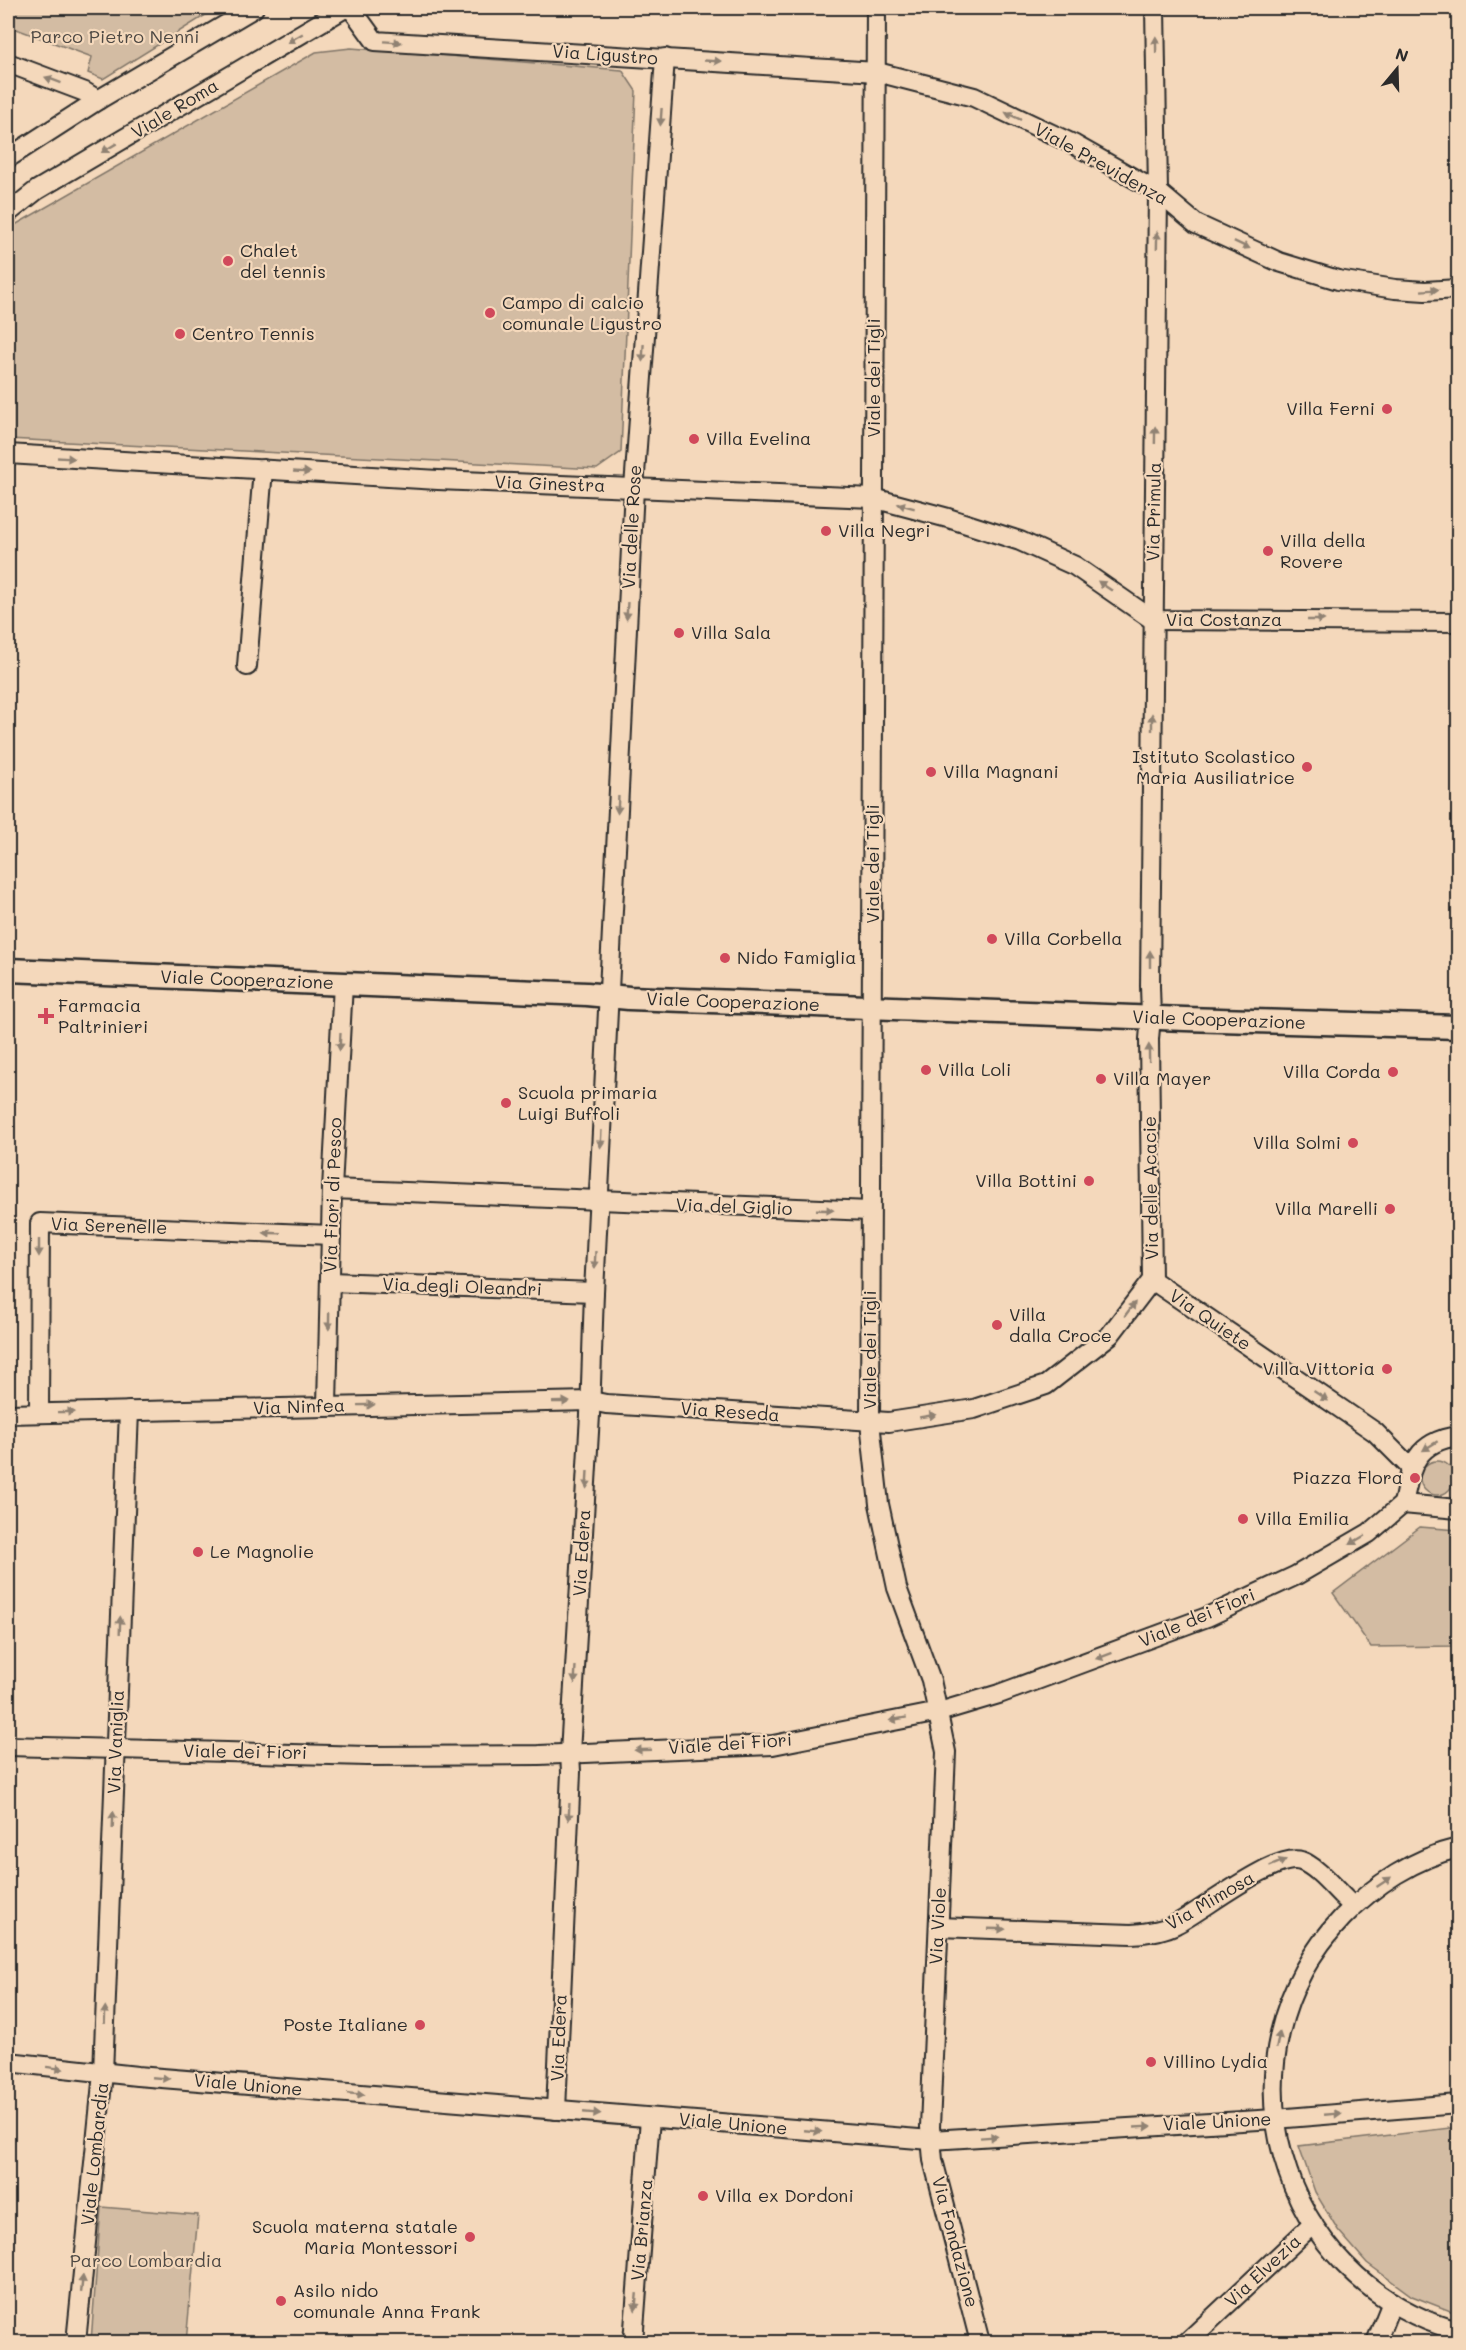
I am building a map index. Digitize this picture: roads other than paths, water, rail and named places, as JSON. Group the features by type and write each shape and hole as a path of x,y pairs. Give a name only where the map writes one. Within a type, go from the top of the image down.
{"street":[{"path":"8,158 98,100 254,8"},
{"name":"Viale Roma","path":"8,213 37,190 345,8"},
{"name":"Via Ligustro","path":"351,8 375,41 876,72"},
{"name":"Viale dei Tigli","path":"876,8 870,1422 879,1504 897,1587 931,1680 939,1712"},
{"name":"Via Primula","path":"1151,1017 1158,192 1155,8"},
{"name":"Via delle Rose","path":"608,996 633,488 665,58"},
{"path":"8,63 85,92 98,100"},
{"name":"Viale Previdenza","path":"876,72 974,97 1075,145 1158,192 1196,224 1279,262 1338,280 1395,289 1425,291 1458,289"},
{"name":"Via Ginestra","path":"8,454 438,480 873,498"},
{"path":"247,666 263,469"},
{"name":"Via Costanza","path":"873,498 948,518 1020,541 1075,566 1153,620 1458,622"},
{"name":"Viale Cooperazione","path":"8,970 872,1007 1458,1027"},
{"name":"Via Fiori di Pesco","path":"327,1406 332,1189 343,984"},
{"name":"Via Edera","path":"556,2110 570,1753 591,1401 608,996"},
{"name":"Via delle Acacie","path":"870,1422 889,1422 974,1409 1046,1385 1110,1335 1152,1280 1149,1039 1151,1017"},
{"name":"Via del Giglio","path":"332,1189 870,1211"},
{"name":"Via Serenelle","path":"39,1413 40,1223 331,1235"},
{"name":"Via Quiete","path":"1152,1280 1375,1432 1411,1468"},
{"name":"Via degli Oleandri","path":"330,1282 594,1292"},
{"name":"Via Reseda","path":"591,1401 606,1404 870,1422"},
{"name":"Via Ninfea","path":"8,1413 591,1401"},
{"name":"Via Vaniglia","path":"103,2073 129,1411"},
{"path":"1458,1436 1442,1439 1426,1447 1417,1457 1411,1468 1403,1504 1458,1509"},
{"name":"Viale dei Fiori","path":"8,1746 367,1756 570,1753 773,1745 939,1712 999,1694 1207,1617 1295,1576 1369,1533 1403,1504"},
{"name":"Via Viole","path":"931,2140 930,2113 946,1752 939,1712"},
{"path":"1458,1848 1422,1861 1396,1874 1353,1906 1331,1929 1312,1955 1286,2008 1275,2060 1273,2087 1277,2136 1291,2182 1313,2224 1346,2266 1368,2285 1392,2302 1420,2317 1458,2331"},
{"name":"Via Mimosa","path":"939,1927 1131,1934 1152,1932 1174,1925 1273,1865 1293,1859 1309,1866 1353,1906"},
{"name":"Viale Unione","path":"8,2062 103,2073 931,2140 1275,2119 1458,2104"},
{"name":"Viale Lombardia","path":"76,2343 103,2073"},
{"name":"Via Brianza","path":"633,2343 650,2118"},
{"name":"Via Fondazione","path":"931,2140 933,2160 980,2343"},
{"name":"Via Elvezia","path":"1187,2343 1313,2224"},
{"path":"1376,2343 1392,2302"}],"place":[{"name":"Chalet del tennis","path":"228,261"},
{"name":"Campo di calcio comunale Ligustro","path":"490,313"},
{"name":"Centro Tennis","path":"180,334"},
{"name":"Villa Ferni","path":"1387,409"},
{"name":"Villa Evelina","path":"694,439"},
{"name":"Villa Negri","path":"826,531"},
{"name":"Villa della Rovere","path":"1268,551"},
{"name":"Villa Sala","path":"679,633"},
{"name":"Istituto Scolastico Maria Ausiliatrice","path":"1307,767"},
{"name":"Villa Magnani","path":"931,772"},
{"name":"Villa Corbella","path":"992,939"},
{"name":"Nido Famiglia","path":"725,958"},
{"name":"Farmacia Paltrinieri","path":"46,1016"},
{"name":"Villa Loli","path":"926,1070"},
{"name":"Villa Corda","path":"1393,1072"},
{"name":"Villa Mayer","path":"1101,1079"},
{"name":"Scuola primaria Luigi Buffoli","path":"506,1103"},
{"name":"Villa Solmi","path":"1353,1143"},
{"name":"Villa Bottini","path":"1089,1181"},
{"name":"Villa Marelli","path":"1390,1209"},
{"name":"Villa dalla Croce","path":"997,1325"},
{"name":"Villa Vittoria","path":"1387,1369"},
{"name":"Piazza Flora","path":"1415,1478"},
{"name":"Villa Emilia","path":"1243,1519"},
{"name":"Le Magnolie","path":"198,1552"},
{"name":"Poste Italiane","path":"420,2025"},
{"name":"Villino Lydia","path":"1151,2062"},
{"name":"Villa ex Dordoni","path":"703,2196"},
{"name":"Scuola materna statale Maria Montessori","path":"470,2237"},
{"name":"Asilo nido comunale Anna Frank","path":"281,2301"}],"park label":[{"name":"Parco Pietro Nenni","path":"115,37"},
{"name":"Parco Lombardia","path":"146,2261"}]}
